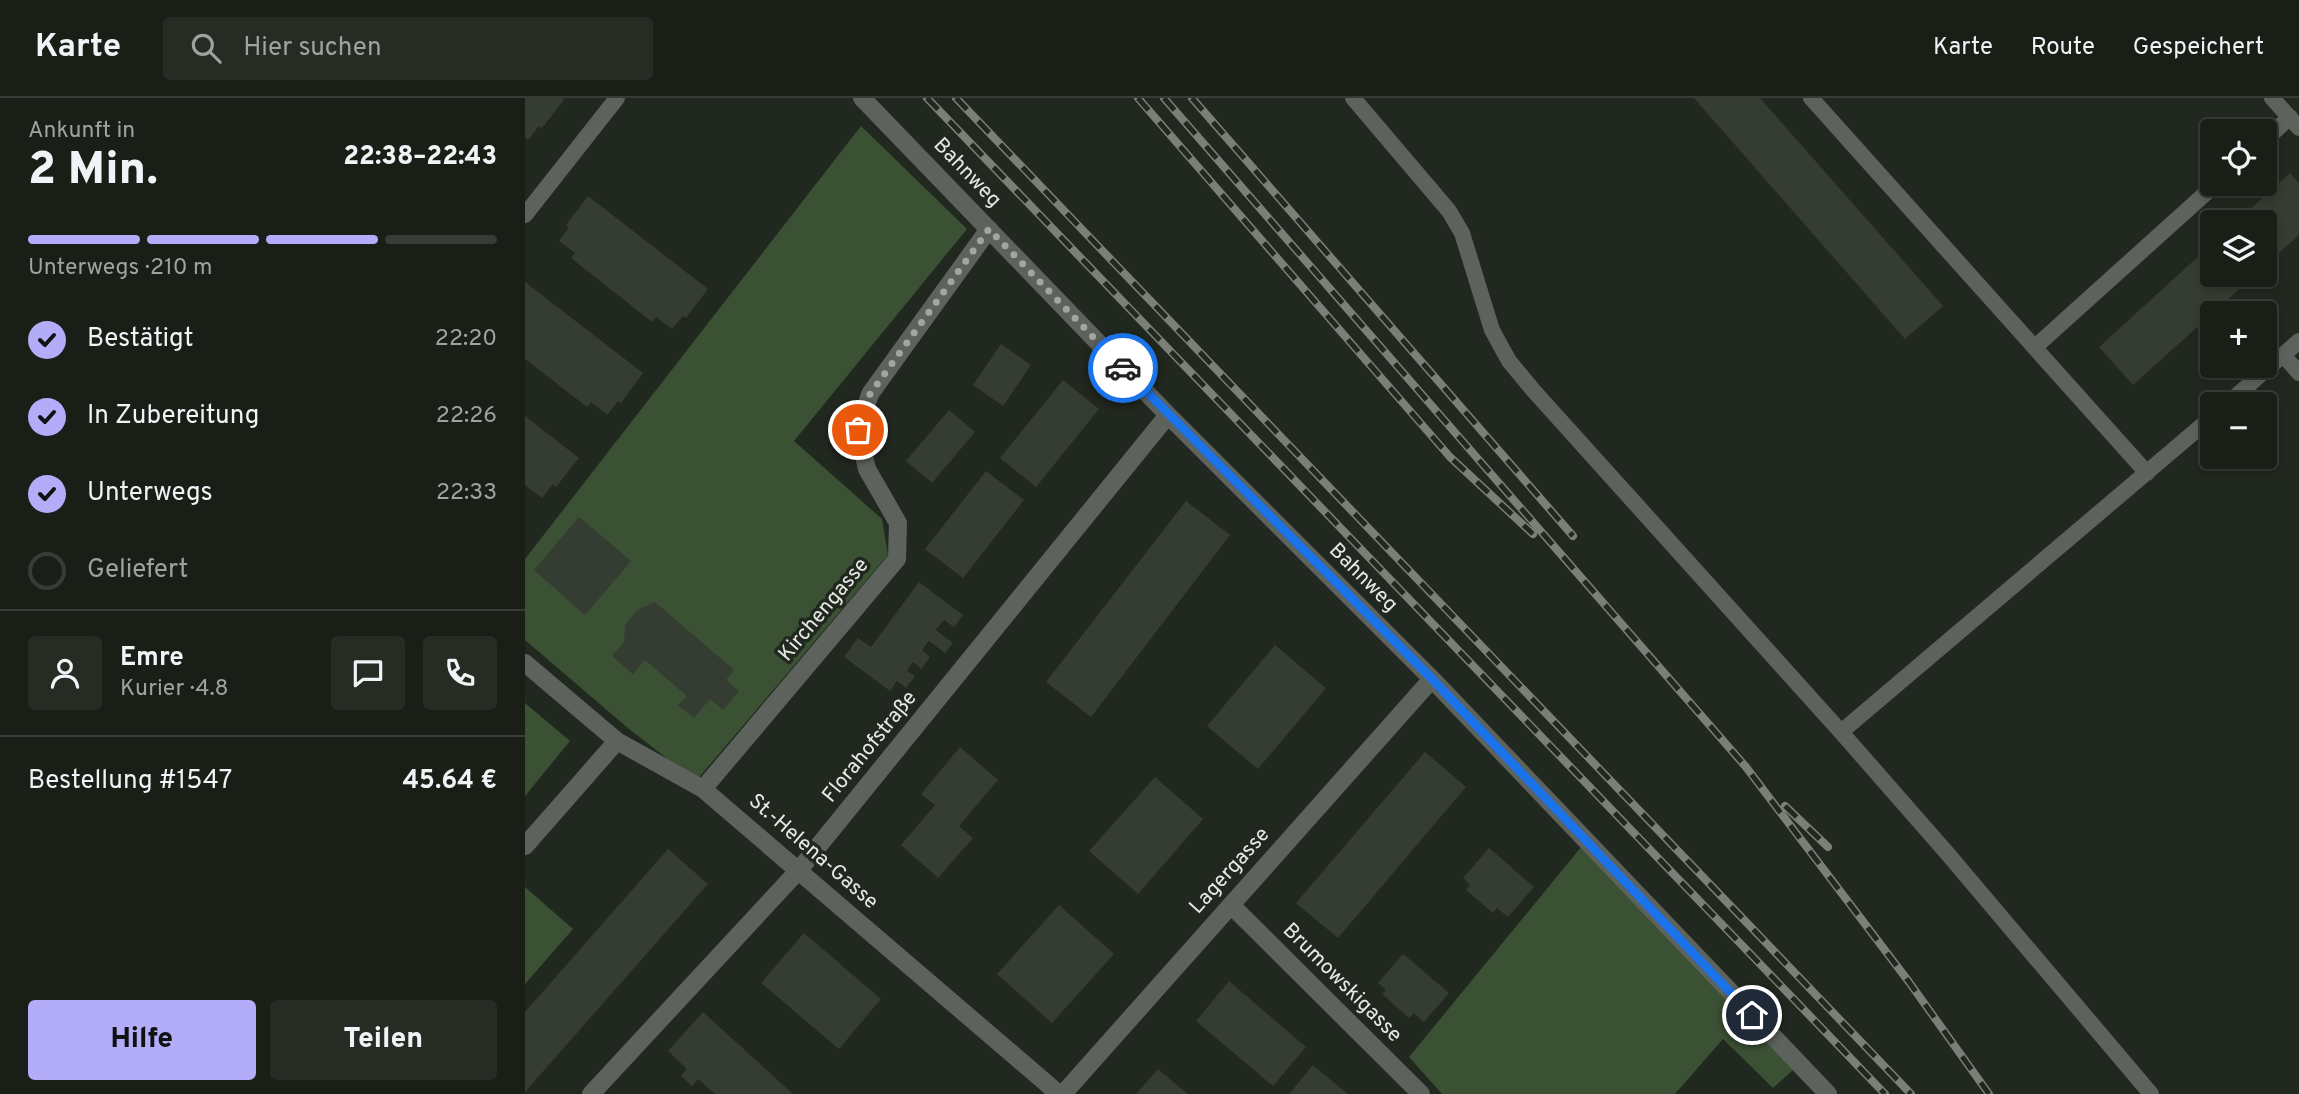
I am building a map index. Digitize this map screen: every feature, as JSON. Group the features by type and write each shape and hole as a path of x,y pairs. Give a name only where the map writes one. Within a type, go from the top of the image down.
{"street":[{"name":"Bahnweg","path":"862,98 1168,415 1432,679 1828,1094"},
{"name":"Kirchengasse","path":"703,789 897,559 898,523 867,469 858,430 870,394 989,229"},
{"name":"Florahofstraße","path":"591,1094 800,870 1168,415"},
{"name":"St.-Helena-Gasse","path":"525,663 617,741 703,789 1061,1094"},
{"name":"Lagergasse","path":"1061,1094 1432,679"},
{"path":"525,846 617,741"},
{"name":"Brumowskigasse","path":"1231,905 1421,1094"}],"lane":[{"path":"525,215 617,98"},
{"path":"1353,98 1450,211 1462,233 1492,330 1510,361 1533,390 1841,732 2151,1094"},
{"path":"1811,98 2147,472"},
{"path":"2272,98 2294,122 2277,133"},
{"path":"2035,347 2203,196"},
{"path":"2241,392 2299,341"},
{"path":"2284,356 2299,373"},
{"path":"1841,732 2200,427"}],"green space":[{"path":"861,126 967,229 794,441 882,519 888,555 696,781 629,729 525,640 525,559"},
{"path":"525,703 570,741 525,796"},
{"path":"1591,835 1803,1061 1773,1088 1723,1039 1675,1094 1442,1094 1409,1057"},
{"path":"525,887 573,929 525,984"}],"building":[{"path":"525,98 564,100 542,128 539,126 528,140 525,137"},
{"path":"1694,98 1760,98 1943,306 1905,339"},
{"path":"2290,173 2299,183 2299,235 2277,255 2277,210 2249,210 2265,196 2277,196 2277,185"},
{"path":"588,196 708,289 686,318 683,316 672,329 656,317 652,322 571,258 575,253 559,241 569,227 566,225"},
{"path":"2200,255 2200,287 2242,287 2226,301 2200,301 2200,325 2133,385 2099,347"},
{"path":"525,282 643,373 621,403 618,401 607,415 591,402 587,407 525,359"},
{"path":"1001,344 1031,365 1003,406 973,385"},
{"path":"1063,380 1099,409 1036,487 1000,458"},
{"path":"949,410 975,432 932,483 906,461"},
{"path":"525,416 579,458 556,487 553,484 542,498 525,485"},
{"path":"986,471 1024,500 963,578 925,549"},
{"path":"1186,501 1230,535 1091,717 1046,682"},
{"path":"579,517 631,561 585,615 534,570"},
{"path":"919,582 963,615 954,627 944,620 936,630 953,643 945,653 929,641 922,650 930,657 921,669 913,662 907,671 915,676 906,688 897,681 890,691 844,657 858,638 871,647"},
{"path":"655,602 734,670 726,680 739,691 723,710 710,699 694,718 678,705 687,696 645,660 633,674 612,656 624,642 625,625 637,610"},
{"path":"1275,645 1326,688 1258,769 1207,726"},
{"path":"960,747 998,780 959,826 973,838 938,878 901,845 935,805 921,794"},
{"path":"1425,752 1466,787 1338,938 1296,903"},
{"path":"1155,777 1203,819 1138,894 1089,851"},
{"path":"1489,848 1534,887 1508,917 1497,908 1493,913 1466,890 1470,885 1463,878"},
{"path":"668,849 708,884 525,1092 525,1012"},
{"path":"1059,905 1114,954 1052,1023 997,974"},
{"path":"804,933 881,999 839,1049 761,983"},
{"path":"1403,954 1449,993 1424,1022 1414,1013 1409,1018 1382,994 1386,990 1378,983"},
{"path":"1229,981 1306,1047 1273,1086 1196,1021"},
{"path":"703,1012 793,1094 715,1094 698,1079 692,1086 681,1076 687,1069 668,1051"},
{"path":"1313,1065 1348,1094 1289,1094"},
{"path":"1158,1069 1188,1094 1136,1094"}],"railway":[{"path":"927,98 1885,1094"},
{"path":"956,98 1911,1094"},
{"path":"1138,98 1450,457 1533,534"},
{"path":"1164,98 1746,767 1909,982 1989,1094"},
{"path":"1192,98 1573,536"},
{"path":"1785,806 1828,847"}],"way so far":[{"path":"858,430 870,394 989,229 1123,368"}],"route":[{"path":"1123,368 1432,679 1752,1015"}]}
